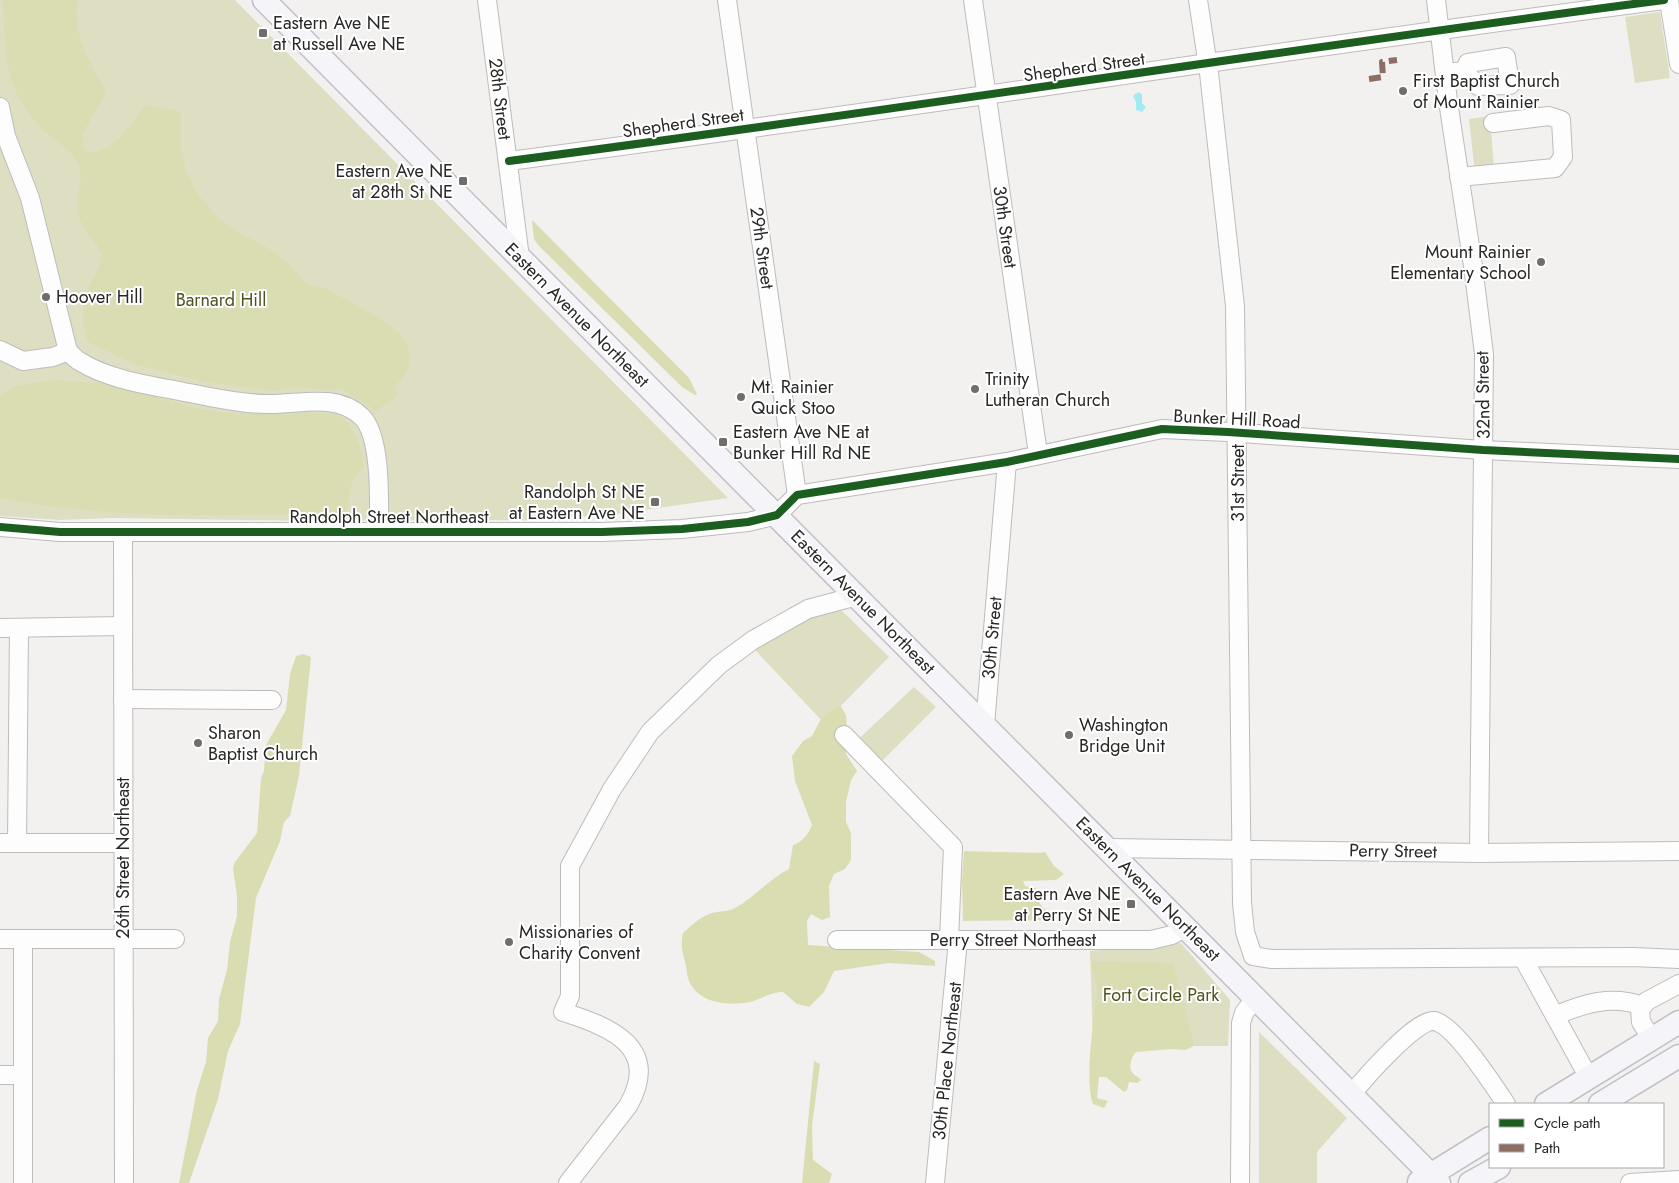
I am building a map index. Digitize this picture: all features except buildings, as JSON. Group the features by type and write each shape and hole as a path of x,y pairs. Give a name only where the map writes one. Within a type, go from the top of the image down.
{"main road":[{"name":"Eastern Avenue Northeast","path":"264,0 1352,1094 1429,1180"},
{"path":"1548,1103 1679,1022"},
{"path":"1602,1103 1679,1056"},
{"path":"1429,1180 1489,1139"},
{"path":"1470,1183 1497,1168"}],"street":[{"name":"28th Street","path":"487,0 520,258"},
{"name":"29th Street","path":"727,0 797,495"},
{"name":"30th Street","path":"973,0 1038,454"},
{"name":"31st Street","path":"1198,0 1208,64 1235,306 1238,432 1240,848 1245,932 1253,956 1272,959 1523,958"},
{"name":"32nd Street","path":"1436,0 1448,101 1484,354 1479,852"},
{"name":"Shepherd Street","path":"508,161 746,130 1440,30 1664,0"},
{"path":"1669,0 1679,64"},
{"path":"1446,73 1464,71"},
{"path":"0,107 6,136 30,198 68,350 77,361 141,383 234,402 268,405 306,401 338,404 350,408 363,418 373,438 377,455 379,532"},
{"path":"1460,177 1555,168 1563,157 1561,120 1549,116 1493,123"},
{"path":"0,154 6,136"},
{"path":"0,350 23,361 53,357 68,350"},
{"name":"Bunker Hill Road","path":"797,495 1007,462 1038,454 1162,430 1238,432 1484,450 1679,459"},
{"name":"30th Street","path":"985,725 1007,462"},
{"path":"777,516 797,495"},
{"name":"Randolph Street Northeast","path":"0,527 40,532 650,530 745,522 777,516"},
{"name":"26th Street Northeast","path":"123,532 124,1183"},
{"path":"568,1183 628,1106 635,1094 639,1078 637,1056 630,1045 618,1035 582,1018 563,1012 570,996 570,866 612,789 650,732 719,665 752,640 808,609 857,596"},
{"path":"0,628 123,626"},
{"path":"19,628 9,843 123,843"},
{"path":"123,699 272,700"},
{"name":"30th Place Northeast","path":"844,735 953,847 954,940 935,1183"},
{"name":"Perry Street","path":"1108,848 1479,852 1679,851"},
{"name":"Perry Street Northeast","path":"837,940 1151,940 1172,935 1186,927"},
{"path":"0,939 174,939"},
{"path":"23,939 23,1183"},
{"path":"1590,1078 1523,958 1633,957 1679,959"},
{"path":"1652,1039 1640,1018 1640,1009 1647,1001 1679,984"},
{"path":"1240,1183 1241,1023 1244,1013 1256,997"},
{"path":"1555,1016 1582,1004 1608,1000 1629,1001 1643,1006"},
{"path":"1352,1094 1399,1043 1426,1021 1434,1021 1444,1026 1464,1047 1505,1103"},
{"path":"0,1075 23,1075"},
{"path":"1630,1183 1679,1180"}],"green space":[{"name":"Barnard Hill","path":"0,0 235,0 728,498 609,515 536,520 313,521 114,518 59,520 0,516"},
{"path":"2,0 78,0 78,27 83,48 105,90 104,96 83,133 84,150 93,152 111,145 127,130 144,105 178,111 181,116 181,145 187,171 199,195 219,218 233,229 280,256 298,275 312,286 325,288 368,312 391,326 404,339 409,352 408,364 403,376 395,386 398,393 392,400 376,411 342,389 295,387 274,391 204,382 134,364 88,342 83,323 84,302 98,268 101,253 82,225 78,214 77,200 81,175 80,169 74,156 38,125 17,95 8,66"},
{"path":"1660,12 1670,78 1635,83 1625,17"},
{"path":"1490,116 1494,170 1475,174 1469,119"},
{"path":"532,220 689,378 697,394 695,395 682,387 538,245 534,239"},
{"path":"56,380 117,385 191,407 213,411 336,414 348,423 352,429 359,444 364,466 352,482 346,514 172,515 86,510 0,498 0,396 16,386"},
{"path":"838,607 889,657 824,723 754,649 794,625"},
{"path":"303,654 311,657 299,776 290,816 284,822 280,841 256,898 240,1024 228,1051 218,1099 189,1183 179,1183 197,1090 206,1062 208,1038 218,1021 219,999 227,970 230,942 237,916 237,896 233,868 235,862 257,833 261,778 264,771 266,745 286,710 290,674 296,656"},
{"path":"914,687 936,707 876,767 850,747"},
{"path":"840,705 846,715 846,754 857,771 851,780 846,802 846,822 851,833 851,860 845,869 834,874 829,886 830,917 822,920 811,914 807,921 808,945 919,952 935,961 935,966 889,963 834,971 824,992 809,1007 797,1004 783,992 774,993 750,1002 733,1004 707,999 694,989 688,979 682,947 683,933 696,921 708,914 735,908 789,869 793,845 805,837 812,825 795,781 792,756 803,741 812,736 822,717"},
{"path":"964,851 1045,852 1054,866 1064,874 1056,880 1023,881 1025,886 1036,888 1040,897 1039,902 1044,909 1053,913 1050,920 963,921 962,882"},
{"name":"Fort Circle Park","path":"1181,943 1230,1000 1228,1046 1093,1046 1090,951"},
{"name":"Fort Circle Park","path":"1093,961 1173,963 1194,1044 1185,1050 1172,1049 1136,1052 1130,1067 1133,1073 1141,1080 1137,1083 1129,1082 1127,1090 1124,1092 1106,1077 1099,1077 1097,1098 1108,1101 1104,1108 1093,1104 1089,1081 1090,1049 1097,991 1092,968"},
{"name":"Fort Circle Park","path":"1259,1032 1347,1118 1317,1152 1317,1183 1259,1183"},
{"path":"814,1061 820,1064 812,1126 813,1160 832,1174 829,1183 802,1183"}],"water":[{"path":"1138,92 1142,94 1142,103 1146,107 1142,112 1136,110 1136,102 1133,96"}],"marked path":[{"path":"1369,79 1383,77 1382,62 1397,60"}],"cycle path":[{"path":"509,161 1664,0"},
{"path":"0,527 60,532 602,532 682,529 748,522 777,515 797,495 1007,462 1162,429 1483,450 1679,459"}],"place":[{"name":"Eastern Ave NE at Russell Ave NE","path":"263,33"},
{"name":"First Baptist Church of Mount Rainier","path":"1403,91"},
{"name":"Eastern Ave NE at 28th St NE","path":"463,181"},
{"name":"Mount Rainier Elementary School","path":"1541,262"},
{"name":"Hoover Hill","path":"46,297"},
{"name":"Trinity Lutheran Church","path":"975,389"},
{"name":"Mt. Rainier Quick Stoo","path":"741,397"},
{"name":"Eastern Ave NE at Bunker Hill Rd NE","path":"723,442"},
{"name":"Randolph St NE at Eastern Ave NE","path":"655,502"},
{"name":"Washington Bridge Unit","path":"1069,735"},
{"name":"Sharon Baptist Church","path":"198,743"},
{"name":"Eastern Ave NE at Perry St NE","path":"1131,904"},
{"name":"Missionaries of Charity Convent","path":"509,942"}]}
